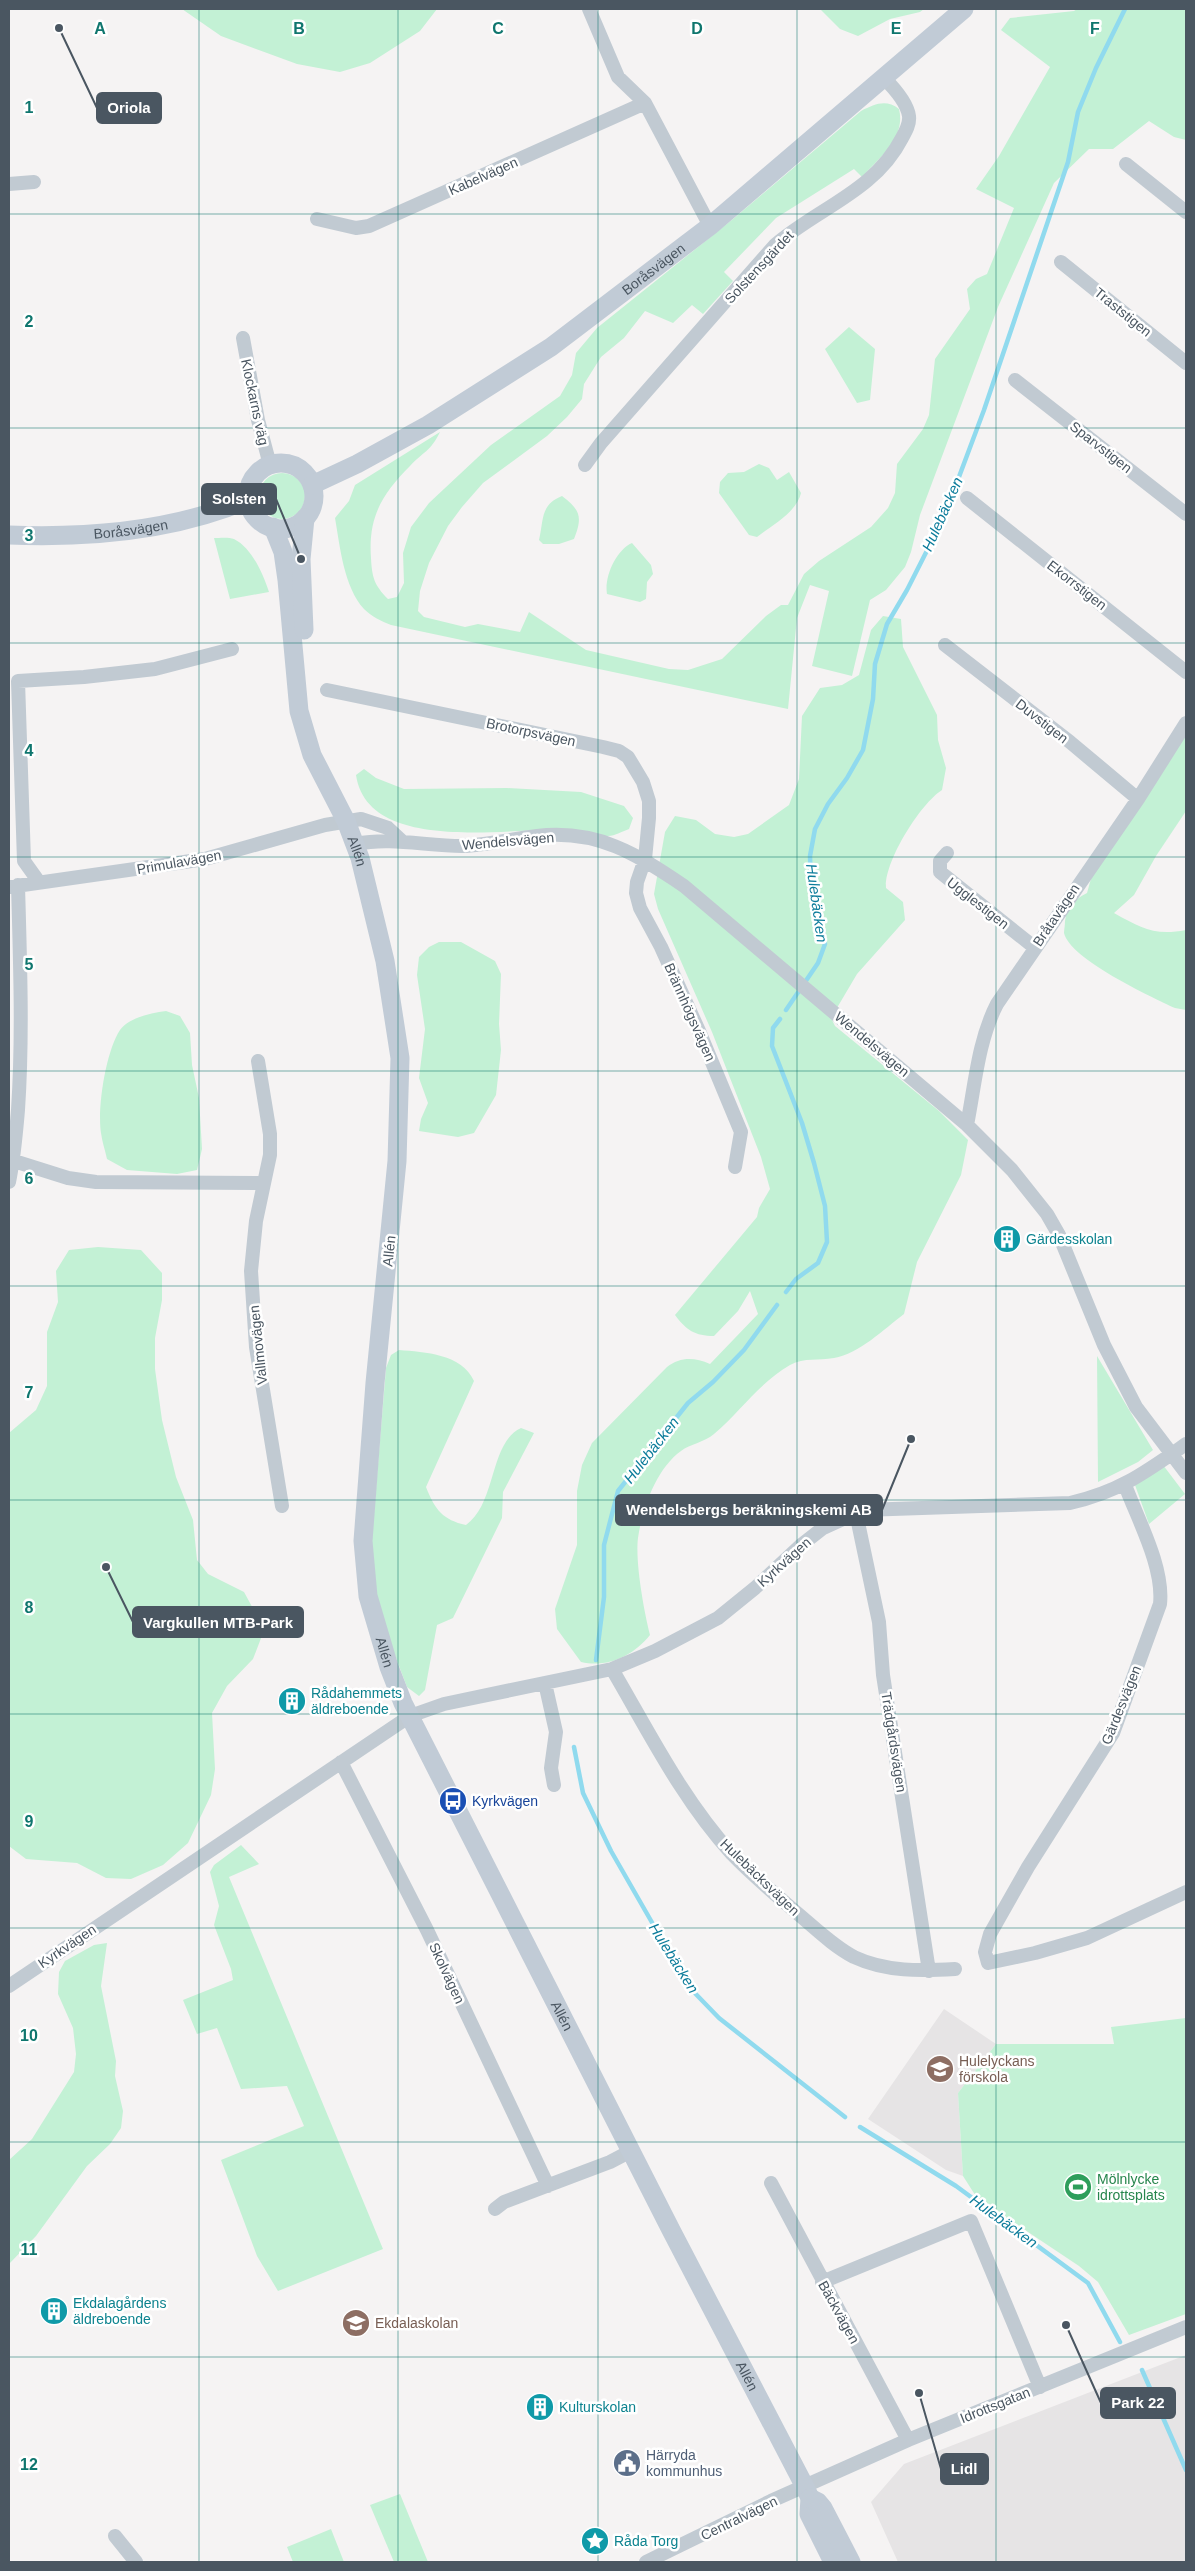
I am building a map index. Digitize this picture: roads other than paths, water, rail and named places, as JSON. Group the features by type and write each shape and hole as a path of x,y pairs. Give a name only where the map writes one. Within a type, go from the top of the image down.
{"street":[{"path":"589,9 618,77 646,103 710,226"},
{"name":"Boråsvägen","path":"312,485 357,464 494,386 551,347 710,226 964,9"},
{"name":"Solstensgärdet","path":"585,465 601,443 775,246 794,229 862,187 894,154 909,122 909,114 892,86 884,78"},
{"name":"Kabelvägen","path":"316,219 356,228 369,226 646,103"},
{"path":"1126,164 1186,212"},
{"path":"9,184 34,182"},
{"name":"Traststigen","path":"1061,262 1186,363"},
{"name":"Klockarns väg","path":"243,338 258,420 270,465"},
{"name":"Sparvstigen","path":"1015,380 1186,514"},
{"path":"281,463 293,465 303,471 312,485 313,506 305,518 287,528 272,527 254,515 249,499 249,488 253,478 260,470 270,465 281,463"},
{"name":"Ekorrstigen","path":"967,498 1186,672"},
{"name":"Boråsvägen","path":"9,535 92,534 132,530 201,515 249,499"},
{"name":"Allén","path":"305,518 301,559 306,691 313,724 325,760 327,780"},
{"name":"Allén","path":"272,527 278,537 287,580 299,711 312,755 327,780 356,844 385,961 394,1006 400,1058 397,1161 375,1383 363,1541 364,1573 368,1596 389,1667 410,1716 807,2493 809,2514 832,2562"},
{"name":"Duvstigen","path":"945,646 1070,742 1138,799"},
{"path":"39,882 24,861 18,681 84,677 154,669 232,649"},
{"name":"Brotorpsvägen","path":"327,690 619,751 628,757 638,774 649,801 645,859"},
{"name":"Bråtavägen","path":"967,1125 988,1022 1034,947 1138,799 1186,723"},
{"path":"346,821 361,819 379,824 394,832 402,842"},
{"name":"Primulavägen","path":"14,886 205,859 346,821"},
{"name":"Wendelsvägen","path":"356,844 379,841 474,846 539,836 567,836 604,841 645,859 684,886 967,1125 1012,1170 1047,1214 1062,1242 1104,1345 1136,1407 1186,1473"},
{"name":"Ugglestigen","path":"948,852 940,861 940,872 1034,947"},
{"name":"Brännhögsvägen","path":"645,859 637,882 636,893 640,908 661,947 699,1031 740,1132 735,1167"},
{"path":"9,1182 14,1161 21,1018 14,886"},
{"name":"Vallmovägen","path":"258,1061 270,1134 270,1155 263,1183 250,1271 256,1347 282,1506"},
{"path":"14,1161 68,1178 96,1182 263,1183"},
{"name":"Kyrkvägen","path":"9,1986 410,1716 444,1704 612,1669 678,1640 718,1618 823,1528 863,1510 1070,1503 1091,1498 1125,1485 1186,1444"},
{"name":"Gärdesvägen","path":"1125,1485 1158,1573 1161,1589 1160,1604 1113,1733 1028,1867 990,1934 985,1952 988,1963 1086,1938 1186,1892"},
{"name":"Trädgårdsvägen","path":"856,1513 879,1622 883,1675 929,1971"},
{"name":"Hulebäcksvägen","path":"612,1669 666,1763 693,1805 739,1861 834,1944 855,1957 902,1970 929,1971 955,1969"},
{"path":"545,1683 556,1732 551,1768 554,1784"},
{"name":"Skolvägen","path":"341,1762 427,1930 548,2186"},
{"path":"495,2210 504,2202 632,2151"},
{"name":"Bäckvägen","path":"771,2182 822,2282 908,2440"},
{"path":"822,2282 971,2220 1040,2386"},
{"name":"Idrottsgatan","path":"807,2493 908,2440 1186,2327"},
{"name":"Allén","path":"807,2493 823,2508 851,2562"},
{"name":"Centralvägen","path":"646,2562 807,2493"},
{"path":"115,2536 136,2562"}],"waterway":[{"name":"Hulebäcken","path":"786,1010 818,963 825,944 820,913 811,887 810,856 815,829 828,804 847,778 863,750 873,699 875,664 887,624 907,590 944,517 984,410 1068,162 1078,112 1096,68 1125,9"},
{"name":"Hulebäcken","path":"780,1019 773,1028 772,1046 802,1123 814,1163 825,1206 827,1242 818,1263 796,1279 786,1292"},
{"name":"Hulebäcken","path":"596,1660 604,1597 604,1545 618,1491 688,1403 713,1382 744,1350 777,1305"},
{"name":"Hulebäcken","path":"574,1747 583,1793 611,1851 689,1987 719,2018 845,2117"},
{"name":"Hulebäcken","path":"860,2127 956,2186 1088,2283 1120,2342"},
{"name":"Hulebäcken","path":"1142,2370 1186,2470"}],"place":[{"name":"Oriola","path":"59,28"},
{"name":"Solsten","path":"301,559"},
{"name":"Gärdesskolan","path":"1007,1239"},
{"name":"Wendelsbergs beräkningskemi AB","path":"911,1439"},
{"name":"Vargkullen MTB-Park","path":"106,1567"},
{"name":"Rådahemmets äldreboende","path":"292,1701"},
{"name":"Kyrkvägen","path":"453,1801"},
{"name":"Hulelyckans förskola","path":"940,2069"},
{"name":"Mölnlycke idrottsplats","path":"1078,2187"},
{"name":"Ekdalagårdens äldreboende","path":"54,2311"},
{"name":"Ekdalaskolan","path":"356,2323"},
{"name":"Park 22","path":"1066,2325"},
{"name":"Lidl","path":"919,2393"},
{"name":"Kulturskolan","path":"540,2407"},
{"name":"Härryda kommunhus","path":"627,2463"},
{"name":"Råda Torg","path":"595,2541"}]}
